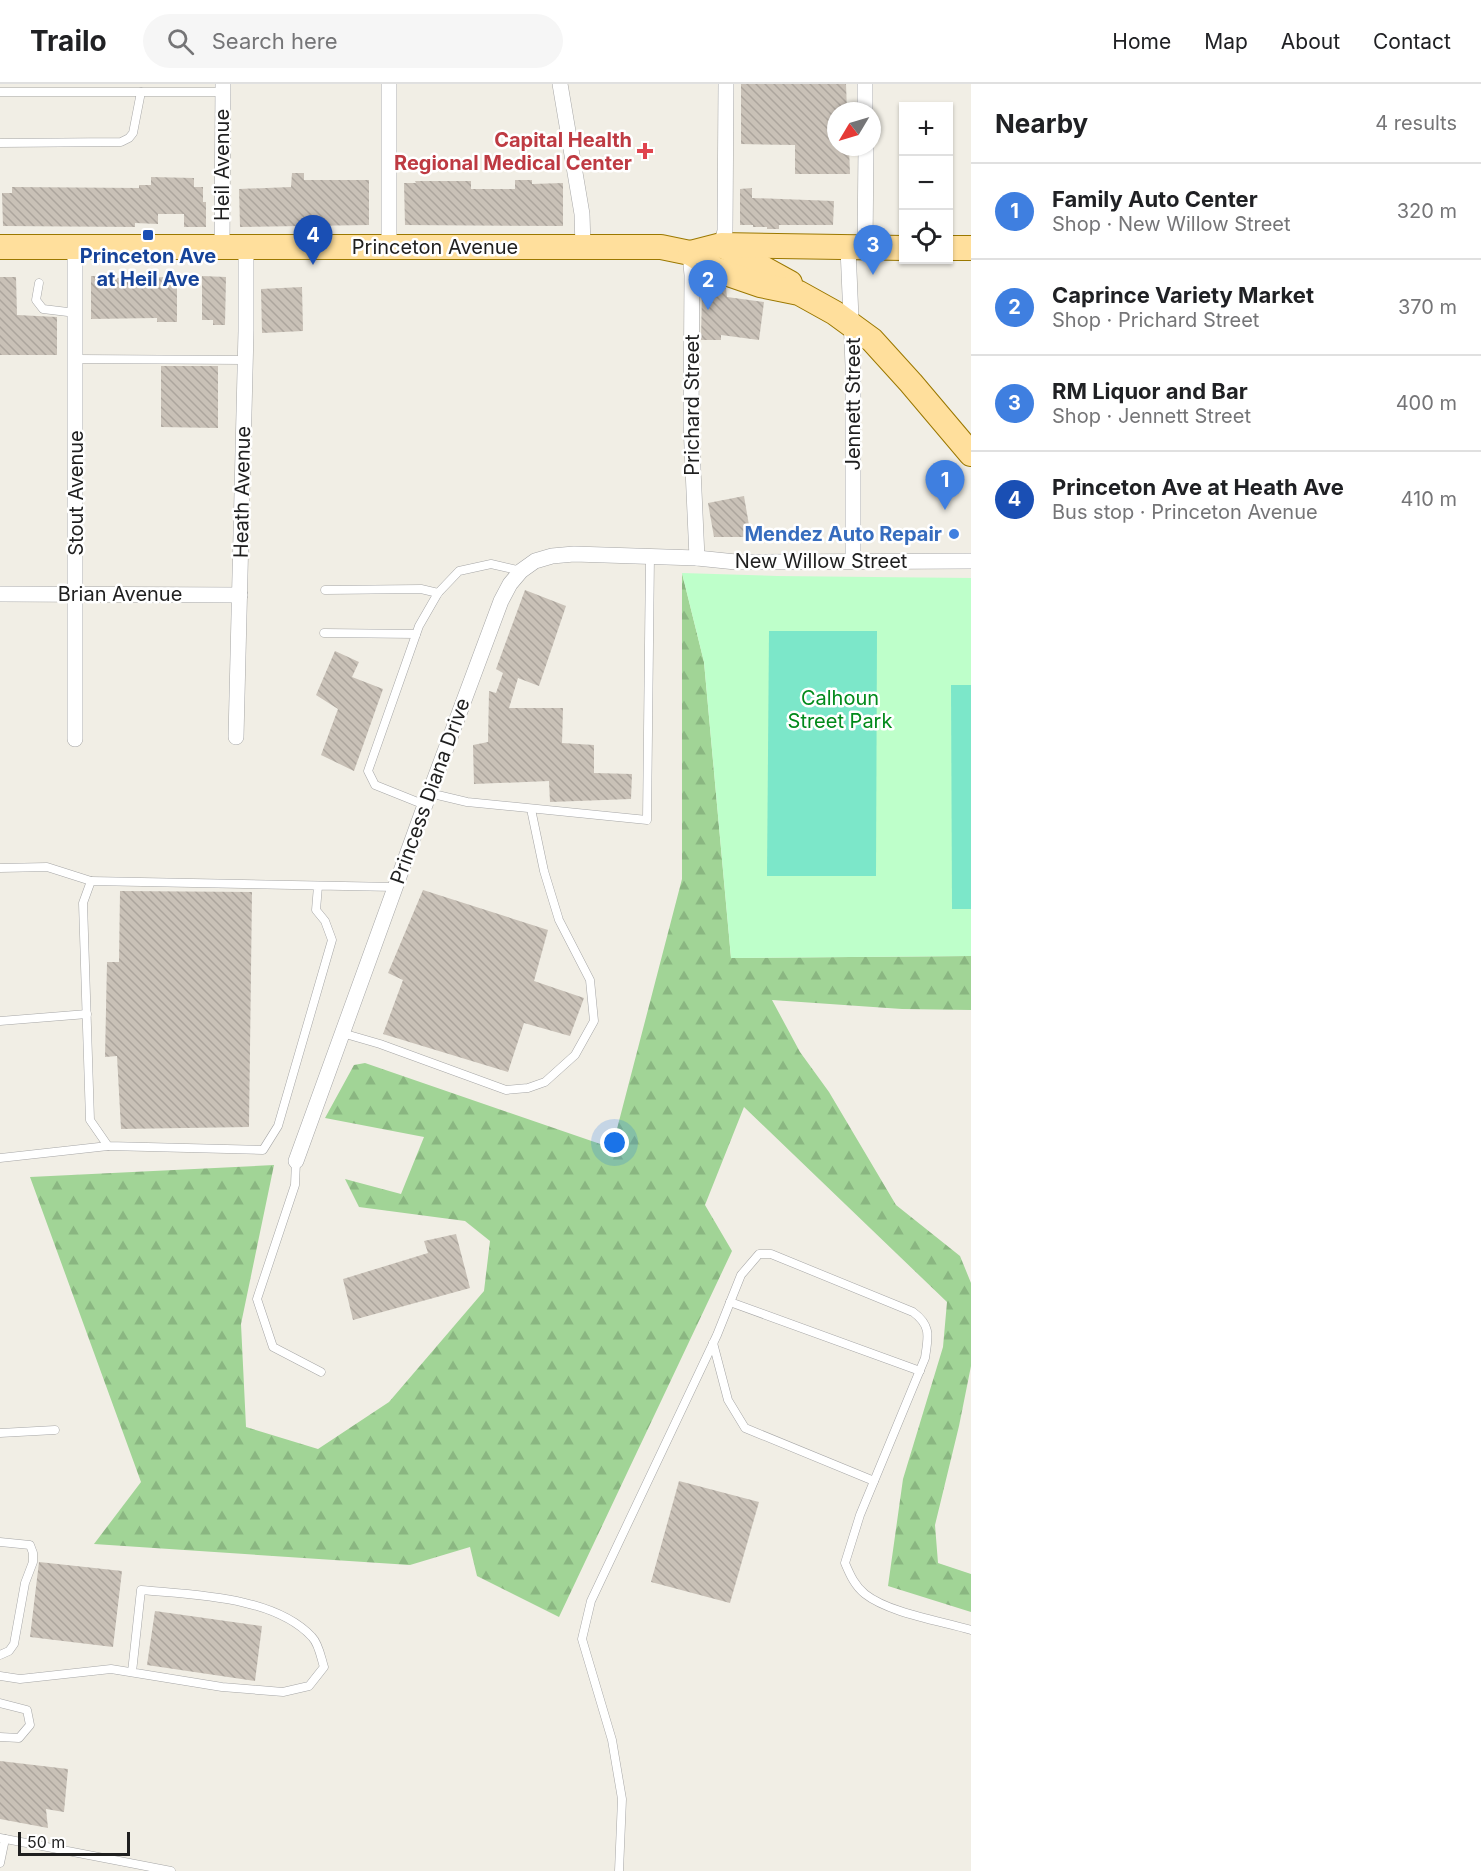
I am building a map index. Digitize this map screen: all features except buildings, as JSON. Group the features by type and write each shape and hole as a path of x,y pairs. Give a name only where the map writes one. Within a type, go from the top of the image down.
{"main road":[{"path":"721,244 789,282 800,293 872,340 911,382 971,454"},
{"path":"690,253 721,244 899,248"},
{"name":"Princeton Avenue","path":"0,247 661,247 690,253"},
{"path":"953,248 971,248"},
{"path":"690,253 715,269 760,285 800,293"}],"street":[{"path":"389,84 390,247"},
{"path":"560,84 582,214 583,248"},
{"path":"721,244 724,231 726,84"},
{"path":"865,84 866,102"},
{"name":"Heil Avenue","path":"222,247 223,88"},
{"name":"Jennett Street","path":"853,561 852,326 865,156"},
{"name":"Stout Avenue","path":"75,246 77,359 75,739"},
{"name":"Heath Avenue","path":"236,737 246,247"},
{"name":"Prichard Street","path":"690,253 692,471 697,525 697,558"},
{"path":"520,571 535,561 552,556 574,554 650,556"},
{"name":"New Willow Street","path":"650,556 736,562 971,561"},
{"name":"Princess Diana Drive","path":"296,1161 501,601 520,571"},
{"name":"Brian Avenue","path":"0,594 240,594"}],"lane":[{"path":"0,92 141,92 223,88"},
{"path":"0,143 121,142 133,133 141,92"},
{"path":"39,282 36,300 44,309 76,313"},
{"path":"77,359 245,360"},
{"path":"520,571 491,564 459,571 438,593 416,634 368,771 375,785 427,799 647,820 650,556"},
{"path":"325,590 421,589 438,593"},
{"path":"324,633 416,634"},
{"path":"342,1033 380,1044 506,1090 528,1088 545,1082 575,1055 594,1021 590,980 559,920 544,871 531,808"},
{"path":"0,868 47,867 91,881 395,887"},
{"path":"91,881 83,903 90,1120 108,1146"},
{"path":"0,1158 108,1146 262,1150 278,1126 332,940 325,921 316,910 318,886"},
{"path":"0,1020 87,1014"},
{"path":"296,1161 295,1185 257,1299 273,1347 321,1372"},
{"path":"619,1871 622,1799 612,1740 582,1639 591,1601 713,1343 746,1267 759,1254 771,1254 913,1312 925,1323 928,1333 926,1358 860,1515 845,1563 855,1583 865,1594 883,1605 971,1630"},
{"path":"730,1302 920,1371"},
{"path":"713,1343 728,1400 745,1428 874,1481"},
{"path":"0,1433 54,1430"},
{"path":"0,1542 30,1545 33,1562 25,1583 14,1644 9,1651 0,1655"},
{"path":"0,1676 20,1679 111,1669 222,1687 283,1692 309,1686 324,1667 314,1639 289,1619 251,1604 141,1590 132,1672"},
{"path":"0,1703 27,1710 30,1725 19,1738 0,1737"},
{"path":"0,1863 3,1838 171,1871"}],"green space":[{"path":"682,573 704,662 731,958 971,956 971,1010 902,1009 772,1000 800,1052 829,1092 896,1205 960,1256 971,1283 971,1366 935,1525 938,1563 971,1574 971,1612 888,1586 903,1479 943,1347 947,1302 744,1107 705,1205 732,1251 559,1617 477,1576 470,1547 410,1565 94,1544 141,1482 30,1177 274,1165 241,1324 246,1427 318,1449 389,1402 484,1291 490,1241 465,1221 359,1207 345,1179 401,1194 424,1137 325,1118 354,1065 365,1063 612,1148 682,879"},
{"name":"Calhoun Street Park","path":"682,573 971,578 971,956 731,958 704,662"},
{"path":"769,631 877,631 876,876 767,876"},
{"path":"951,685 971,685 971,909 952,909"}],"place":[{"name":"Capital Health Regional Medical Center","path":"645,151"},
{"name":"Princeton Ave at Heil Ave","path":"148,235"},
{"name":"Princeton Ave at Heath Ave","path":"313,265"},
{"name":"RM Liquor and Bar","path":"873,275"},
{"name":"Caprince Variety Market","path":"708,310"},
{"name":"Family Auto Center","path":"945,510"},
{"name":"Mendez Auto Repair","path":"954,534"}]}
